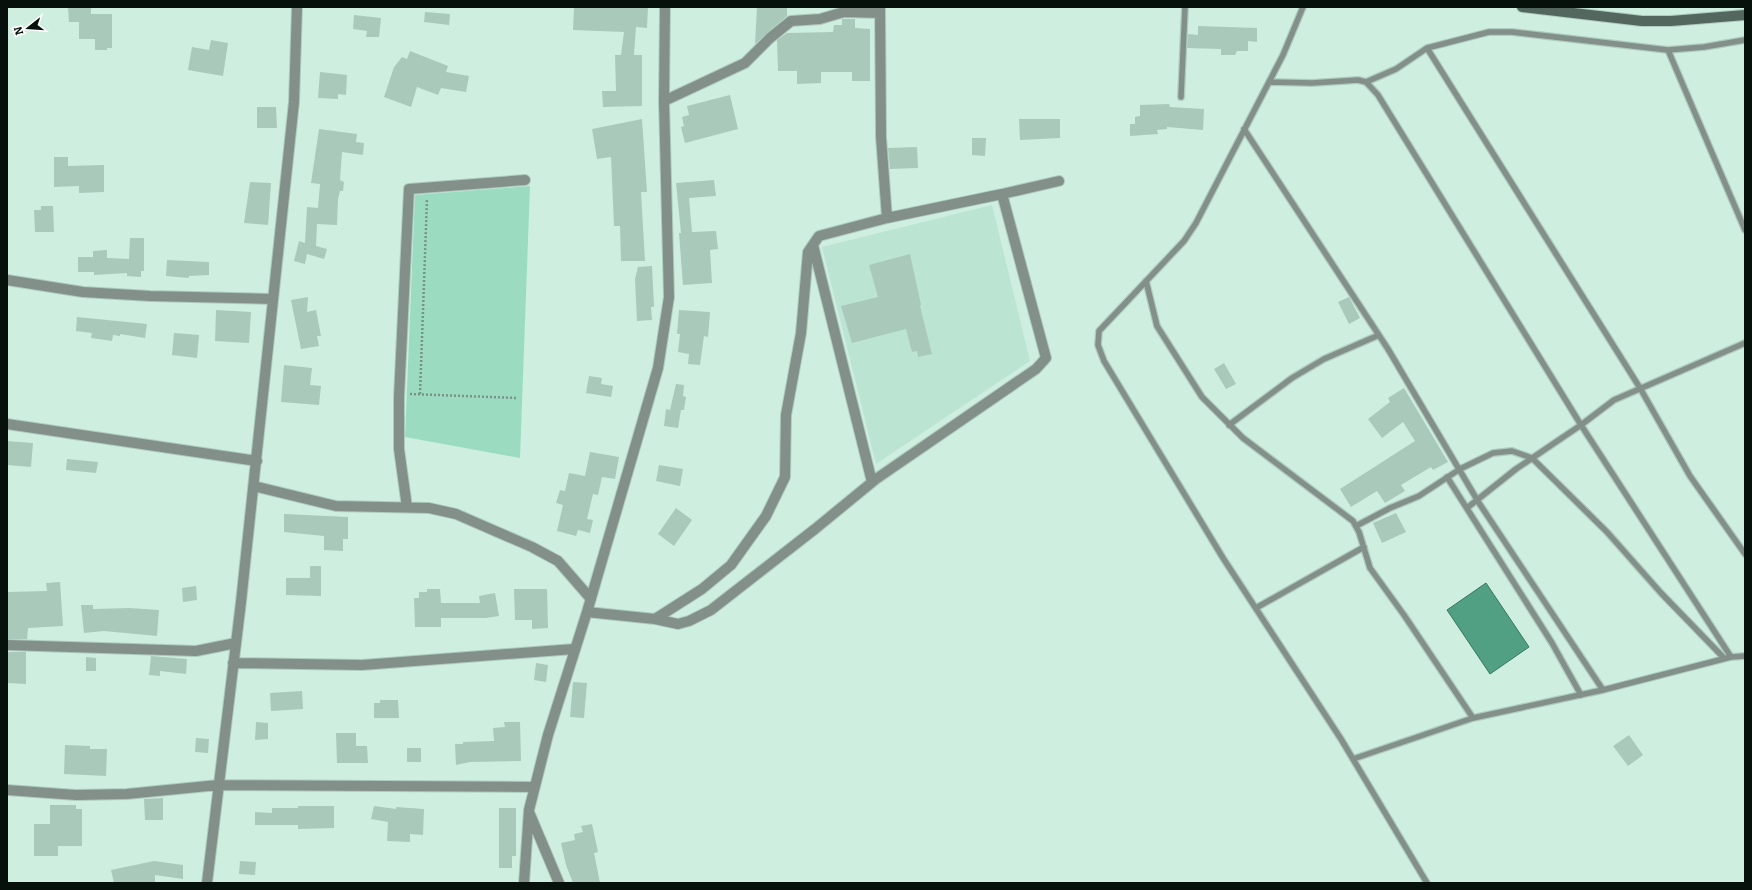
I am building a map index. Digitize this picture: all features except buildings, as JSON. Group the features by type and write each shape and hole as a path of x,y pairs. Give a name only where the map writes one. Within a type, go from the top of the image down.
{"main road":[{"path":"1522,7 1642,21 1671,21 1745,15"}],"street":[{"path":"206,883 257,461 272,299 294,102 297,7"},
{"path":"524,883 529,810 574,649 591,599 658,368 669,297 664,101 665,7"},
{"path":"664,101 745,63 770,38 790,21 820,19 844,12 880,10 881,137 887,218"},
{"path":"407,507 399,449 409,189 525,180"},
{"path":"655,619 702,589 731,565 766,516 785,477 786,415 800,333 808,252 819,236 887,218 1059,181"},
{"path":"587,612 655,619 678,624 689,621 711,610 815,529 872,482 1036,369 1046,358 1002,194"},
{"path":"813,245 872,482"},
{"path":"7,280 83,292 150,296 272,299"},
{"path":"7,424 257,461"},
{"path":"254,486 336,506 429,508 456,514 532,547 558,561 574,576 591,599"},
{"path":"7,645 196,650 236,643"},
{"path":"233,663 362,664 574,649"},
{"path":"7,790 76,795 120,794 218,785 535,787"},
{"path":"529,810 560,883"}],"lane":[{"path":"1180,97 1185,7"},
{"path":"1303,7 1283,55 1196,223 1184,241 1099,330 1098,345 1104,361 1256,608 1353,759 1427,883"},
{"path":"1366,82 1396,69 1427,48 1489,32 1512,32 1668,50 1704,47 1745,40"},
{"path":"1427,48 1640,388 1690,476 1745,554"},
{"path":"1668,50 1745,230"},
{"path":"1269,82 1312,83 1358,80 1366,82 1382,101 1581,425 1731,657"},
{"path":"1244,129 1379,335 1478,500 1603,690"},
{"path":"1146,281 1157,326 1202,397 1243,438 1353,521 1364,547 1370,568 1404,615 1473,718"},
{"path":"1229,425 1292,378 1324,359 1379,335"},
{"path":"1467,508 1532,458 1581,425 1614,400 1745,344"},
{"path":"1356,526 1390,508 1419,496 1460,469 1493,453 1512,451 1532,458 1607,532 1660,594 1724,658"},
{"path":"1447,477 1552,643 1581,694"},
{"path":"1256,608 1364,547"},
{"path":"1353,759 1473,718 1603,690 1724,658 1745,656"}],"path":[{"path":"420,394 427,197"},
{"path":"400,394 517,398"}],"shaded area":[{"path":"530,186 520,458 405,437 415,195"},
{"path":"992,205 1030,361 876,464 822,247"},
{"path":"1486,583 1529,647 1490,674 1447,610"}]}
